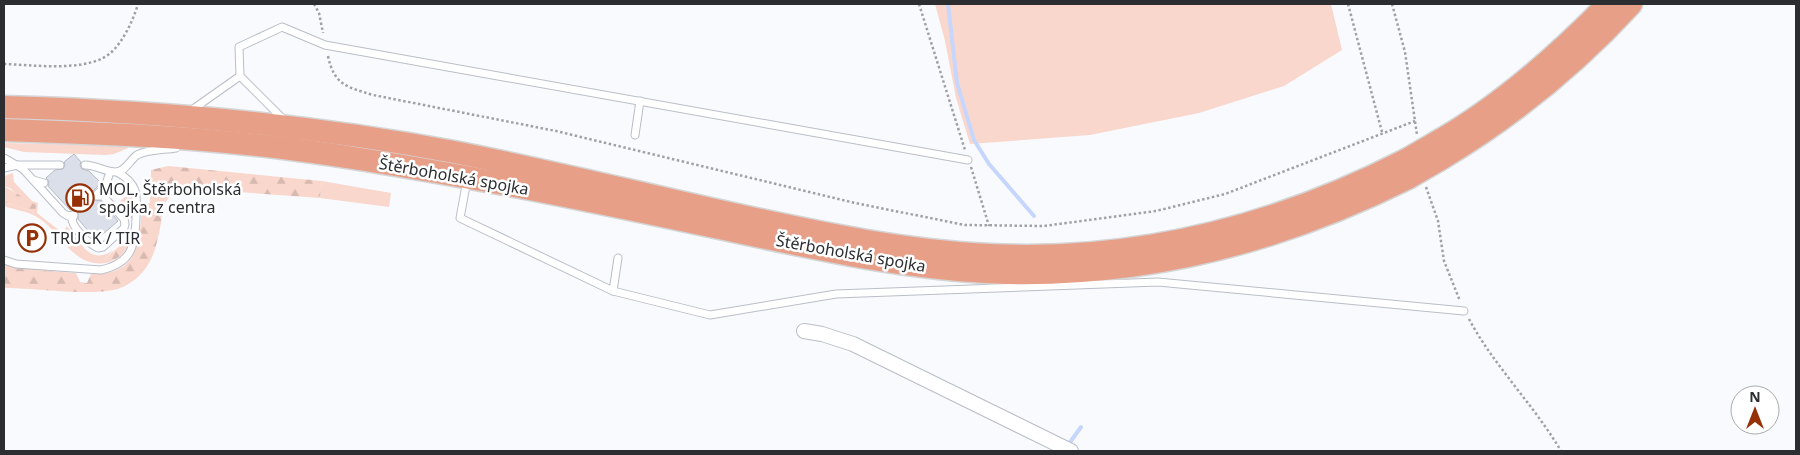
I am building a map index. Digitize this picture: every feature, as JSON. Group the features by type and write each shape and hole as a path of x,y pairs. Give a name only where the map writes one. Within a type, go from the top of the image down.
{"highway":[{"name":"Štěrboholská spojka","path":"4,130 119,134 224,142 323,153 468,178 866,258 940,268 1031,273 1076,272 1125,267 1181,258 1236,245 1310,222 1354,204 1414,175 1478,116 1533,74 1572,40 1608,4"},
{"name":"Štěrboholská spojka","path":"1438,151 1499,121 1554,78 1587,49 1631,4"},
{"name":"Štěrboholská spojka","path":"4,107 184,116 289,126 362,136 462,154 832,235 914,248 990,255 1083,254 1143,247 1193,238 1289,212 1353,186 1414,175"}],"street":[{"path":"804,331 840,339 860,347 1071,451"}],"lane":[{"path":"289,126 240,76 239,47 282,27 326,45 968,160"},
{"path":"184,116 240,76"},
{"path":"635,135 640,101"},
{"path":"99,180 123,169 134,157 143,153 224,142"},
{"path":"4,158 17,165 63,213 68,216 74,215 73,224 93,246 98,248 103,247 126,224 124,219 103,196 96,196 106,187 113,173"},
{"path":"4,168 17,165 60,165"},
{"path":"4,260 16,264 101,270 121,262 134,246 136,195 134,187 127,177 95,166 85,165"},
{"path":"468,178 460,218 613,291 710,315 836,294 1158,282 1464,311"},
{"path":"33,180 44,182"},
{"path":"613,291 618,258"}],"path":[{"path":"4,64 81,65 105,57 120,43 138,4"},
{"path":"314,4 319,14 330,70 345,86 373,94 556,131 855,203 965,225 1044,226 1156,211 1225,194 1382,132 1415,121"},
{"path":"919,4 989,226"},
{"path":"1348,4 1382,132"},
{"path":"1392,4 1404,52 1416,129"},
{"path":"1414,175 1438,221 1444,262 1464,311 1474,329 1519,392 1547,427 1561,451"}],"green space":[{"path":"935,4 1331,4 1342,50 1284,86 1199,113 1090,135 970,144 956,98 945,41"},
{"path":"4,143 127,146 128,148 106,155 24,152 4,147"},
{"path":"168,166 322,181 320,198 197,189 182,190 172,195 165,203 157,242 151,259 141,274 125,286 100,292 4,288 4,264 16,268 76,273 80,282 87,283 91,274 107,273 119,269 128,262 138,242 142,203 150,203 151,170"},
{"path":"13,173 14,182 32,201 38,203 37,213 64,234 66,226 91,254 105,254 114,250 105,259 106,263 94,263 84,260 68,248 46,223 25,212 4,206 4,202 35,212 10,188 4,186 4,176"},
{"path":"322,181 391,193 389,207 320,198"},
{"path":"4,186 36,205 35,212 4,202"},
{"path":"127,195 132,198 132,202 125,206 132,211 132,218 128,217 117,204"},
{"path":"129,231 131,231 127,248 117,259 106,263 105,259 123,243"}],"building":[{"path":"74,154 81,162 82,169 89,171 101,183 91,193 92,199 101,201 118,221 96,240 78,219 78,212 70,210 48,186 49,181 46,178 55,170 63,169 64,162"}],"waterway":[{"path":"948,4 957,83 974,140 989,164 1034,216"},
{"path":"1068,445 1081,427"}],"place":[{"name":"MOL, Štěrboholská spojka, z centra","path":"80,198"},
{"name":"TRUCK / TIR","path":"32,238"}]}
